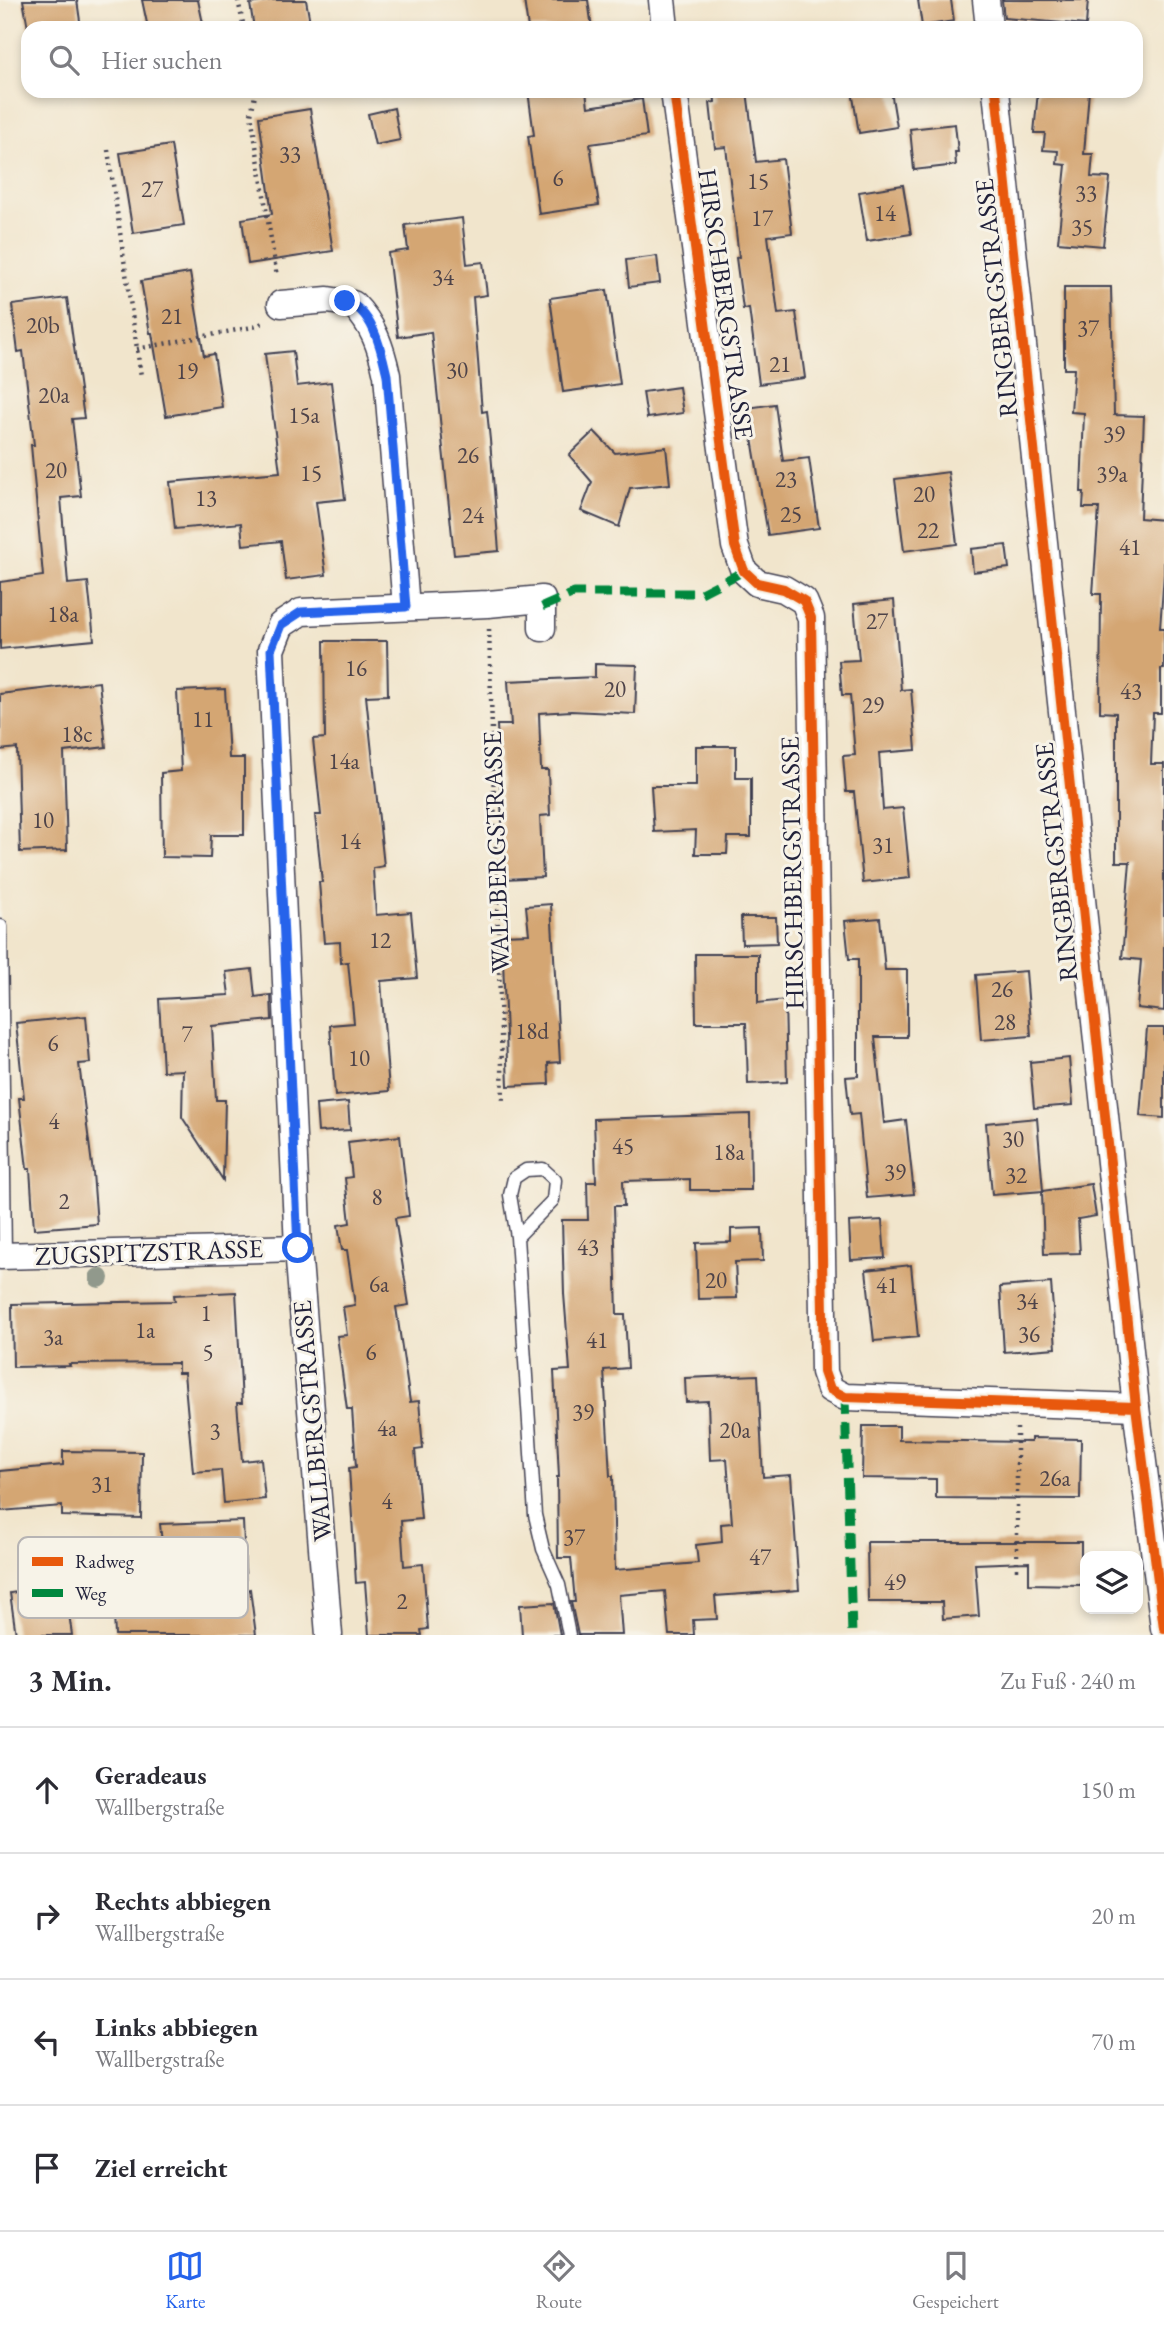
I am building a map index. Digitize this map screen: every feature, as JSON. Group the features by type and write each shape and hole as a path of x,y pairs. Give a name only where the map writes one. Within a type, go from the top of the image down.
{"street":[{"path":"662,0 664,21"},
{"path":"986,0 988,21"},
{"name":"HIRSCHBERGSTRASSE","path":"675,98 736,546 744,571 757,583 784,589 804,601 811,618 824,1372 830,1389 845,1397 1136,1407"},
{"name":"RINGBERGSTRASSE","path":"997,98 1136,1407 1164,1628"},
{"path":"281,304 328,300 353,304 371,325 382,350 387,375 406,607"},
{"name":"WALLBERGSTRASSE","path":"329,1635 298,1248 271,650 281,625 301,612 542,599 542,628"},
{"name":"ZUGSPITZSTRASSE","path":"3,1256 298,1248"}],"lane":[{"path":"1,926 3,1256"},
{"path":"517,1237 553,1200 555,1180 542,1169 526,1170 514,1178 510,1195 517,1237 535,1515 543,1549 559,1585 569,1635"}],"path":[{"path":"238,0 242,21"},
{"path":"254,98 251,114 276,269"},
{"path":"108,149 141,376"},
{"path":"137,349 258,326"},
{"path":"1017,1404 1017,1574"}],"building":[{"path":"23,0 77,0 80,21 27,21"},
{"path":"142,0 198,0 202,21 146,21"},
{"path":"271,0 306,0 310,21 253,21 250,4"},
{"path":"524,0 588,0 591,21 527,21"},
{"path":"918,0 951,0 954,21 921,21"},
{"path":"1002,0 1088,0 1086,21 1004,18"},
{"path":"529,98 587,98 588,107 642,99 647,136 590,144 599,205 539,214 528,136 534,135"},
{"path":"715,98 748,98 756,162 783,159 792,233 768,236 778,314 796,312 805,378 759,384 749,308 743,309 726,147 715,148 710,103 715,102"},
{"path":"853,98 892,98 897,127 859,133"},
{"path":"1037,98 1088,98 1084,154 1093,154 1091,177 1110,178 1103,246 1058,242 1066,165 1057,164 1058,151 1043,150 1045,133 1034,133"},
{"path":"394,108 400,140 375,145 368,114"},
{"path":"310,109 333,251 248,264 242,219 272,214 259,117"},
{"path":"955,124 958,152 955,152 956,165 914,170 910,129"},
{"path":"171,145 184,225 133,233 120,153"},
{"path":"903,185 911,234 867,241 859,192"},
{"path":"462,218 467,264 483,262 487,295 473,297 482,412 487,411 499,551 454,555 431,332 398,337 388,253 408,250 405,225"},
{"path":"657,256 660,283 629,287 626,260"},
{"path":"190,273 204,356 214,354 222,407 166,416 141,281"},
{"path":"1064,287 1111,287 1114,415 1144,416 1140,518 1164,520 1160,628 1164,628 1164,669 1161,669 1161,713 1153,713 1151,764 1164,764 1164,1011 1137,1008 1141,960 1122,958 1130,862 1116,862 1116,713 1100,712 1101,594 1093,594 1099,508 1083,508 1084,492 1081,492 1084,413 1071,412 1074,369 1064,369"},
{"path":"607,290 620,384 563,392 550,298"},
{"path":"67,298 84,418 72,419 81,496 61,498 68,584 88,582 94,640 0,649 0,582 43,576 31,445 34,445 23,351 18,352 12,305"},
{"path":"293,351 297,386 331,382 345,499 316,502 326,575 286,580 281,541 243,545 241,523 175,529 170,482 280,472 265,354"},
{"path":"679,387 683,413 647,418 643,392"},
{"path":"775,404 783,461 809,458 819,528 768,535 747,408"},
{"path":"594,431 615,453 666,447 670,484 630,488 619,527 581,511 592,482 569,455"},
{"path":"948,472 957,544 904,551 895,479"},
{"path":"1006,545 1009,568 973,572 971,549"},
{"path":"894,600 901,690 911,689 916,750 879,753 883,810 903,808 910,878 863,883 854,792 846,792 843,756 855,755 850,695 842,695 839,661 859,660 854,604"},
{"path":"324,641 387,641 388,695 366,696 384,866 373,868 376,915 411,912 417,978 381,981 389,1091 335,1096 330,1025 354,1023 348,962 341,963 340,942 324,943 319,882 322,882 315,815 321,815 313,739 325,738"},
{"path":"595,664 637,665 635,714 571,711 539,713 541,770 548,770 550,815 540,816 543,877 505,879 497,725 511,725 508,681 595,677"},
{"path":"99,682 106,747 64,752 67,850 20,852 17,748 0,750 0,694"},
{"path":"225,689 229,758 244,758 244,835 211,835 210,858 162,857 161,773 181,771 177,691"},
{"path":"696,746 736,746 736,778 751,778 751,837 728,837 727,854 695,854 696,830 654,832 651,786 696,786"},
{"path":"551,904 560,1062 548,1063 549,1084 508,1086 502,935 529,934 526,906"},
{"path":"741,917 776,917 777,943 742,944"},
{"path":"880,918 885,970 907,970 907,1037 875,1037 884,1123 906,1120 914,1194 867,1198 859,1114 850,1115 846,1077 858,1076 858,959 849,959 845,921"},
{"path":"695,954 758,954 758,1003 785,1000 787,1082 748,1084 746,1023 696,1023"},
{"path":"252,969 255,997 271,995 272,1020 212,1026 216,1100 225,1100 223,1180 182,1117 183,1070 163,1071 159,999 229,995 226,972"},
{"path":"1026,971 1031,1036 981,1040 976,975"},
{"path":"86,1016 90,1063 79,1064 97,1224 34,1229 30,1169 27,1169 19,1098 24,1098 16,1023"},
{"path":"1147,1028 1164,1028 1164,1118 1140,1116"},
{"path":"1069,1058 1073,1105 1034,1108 1030,1062"},
{"path":"348,1102 350,1130 318,1132 316,1105"},
{"path":"750,1114 751,1190 690,1190 690,1179 623,1181 624,1206 614,1206 617,1315 625,1315 628,1368 604,1370 610,1476 613,1476 615,1570 698,1563 696,1545 722,1542 721,1524 732,1523 727,1459 710,1460 708,1401 686,1402 685,1378 758,1375 763,1477 791,1475 799,1590 715,1596 717,1619 693,1620 694,1635 669,1635 665,1591 619,1595 622,1635 578,1635 571,1602 575,1602 571,1558 558,1558 559,1477 554,1371 570,1370 562,1220 588,1220 587,1182 596,1182 594,1119"},
{"path":"1037,1118 1043,1191 992,1195 986,1123"},
{"path":"400,1136 409,1216 395,1218 409,1305 396,1307 410,1402 419,1401 423,1449 415,1450 421,1519 401,1521 404,1566 423,1564 428,1629 421,1630 422,1635 369,1635 365,1582 356,1583 349,1468 356,1467 352,1409 347,1409 337,1336 347,1335 343,1307 355,1305 347,1250 342,1250 338,1225 350,1223 345,1178 352,1177 348,1142"},
{"path":"1091,1184 1096,1216 1078,1219 1080,1253 1044,1254 1042,1191"},
{"path":"882,1220 885,1258 851,1260 849,1222"},
{"path":"762,1228 763,1261 735,1262 737,1298 698,1299 696,1243 731,1242 731,1229"},
{"path":"911,1265 918,1337 874,1341 866,1270"},
{"path":"1051,1283 1056,1348 1004,1352 1000,1287"},
{"path":"236,1292 242,1403 237,1403 242,1461 261,1459 265,1499 224,1503 221,1470 193,1472 184,1373 178,1373 178,1363 13,1367 12,1304 175,1301 174,1295"},
{"path":"863,1426 899,1426 899,1440 1031,1442 1031,1438 1081,1439 1080,1499 936,1498 936,1479 862,1478"},
{"path":"63,1451 142,1452 141,1518 62,1516 62,1506 1,1511 0,1471 63,1465"},
{"path":"243,1521 244,1537 161,1537 160,1524"},
{"path":"867,1542 1081,1542 1080,1585 1029,1584 1029,1562 975,1564 979,1616 943,1619 942,1602 868,1602"},
{"path":"250,1589 256,1635 115,1635 114,1618 248,1618"},
{"path":"18,1592 18,1618 70,1618 72,1635 16,1635 10,1593"},
{"path":"554,1603 560,1635 522,1635 520,1605"}],"marked path":[{"path":"542,607 574,593 701,593 744,571"},
{"path":"845,1397 852,1635"}],"cycle path":[{"path":"675,98 735,546 744,571 757,583 784,589 804,601 811,618 824,1372 830,1389 845,1397 1136,1407"},
{"path":"997,98 1136,1407 1164,1628"}],"route":[{"path":"298,1248 271,650 281,625 301,612 406,607 387,375 382,350 371,325 360,310 345,301"}]}
